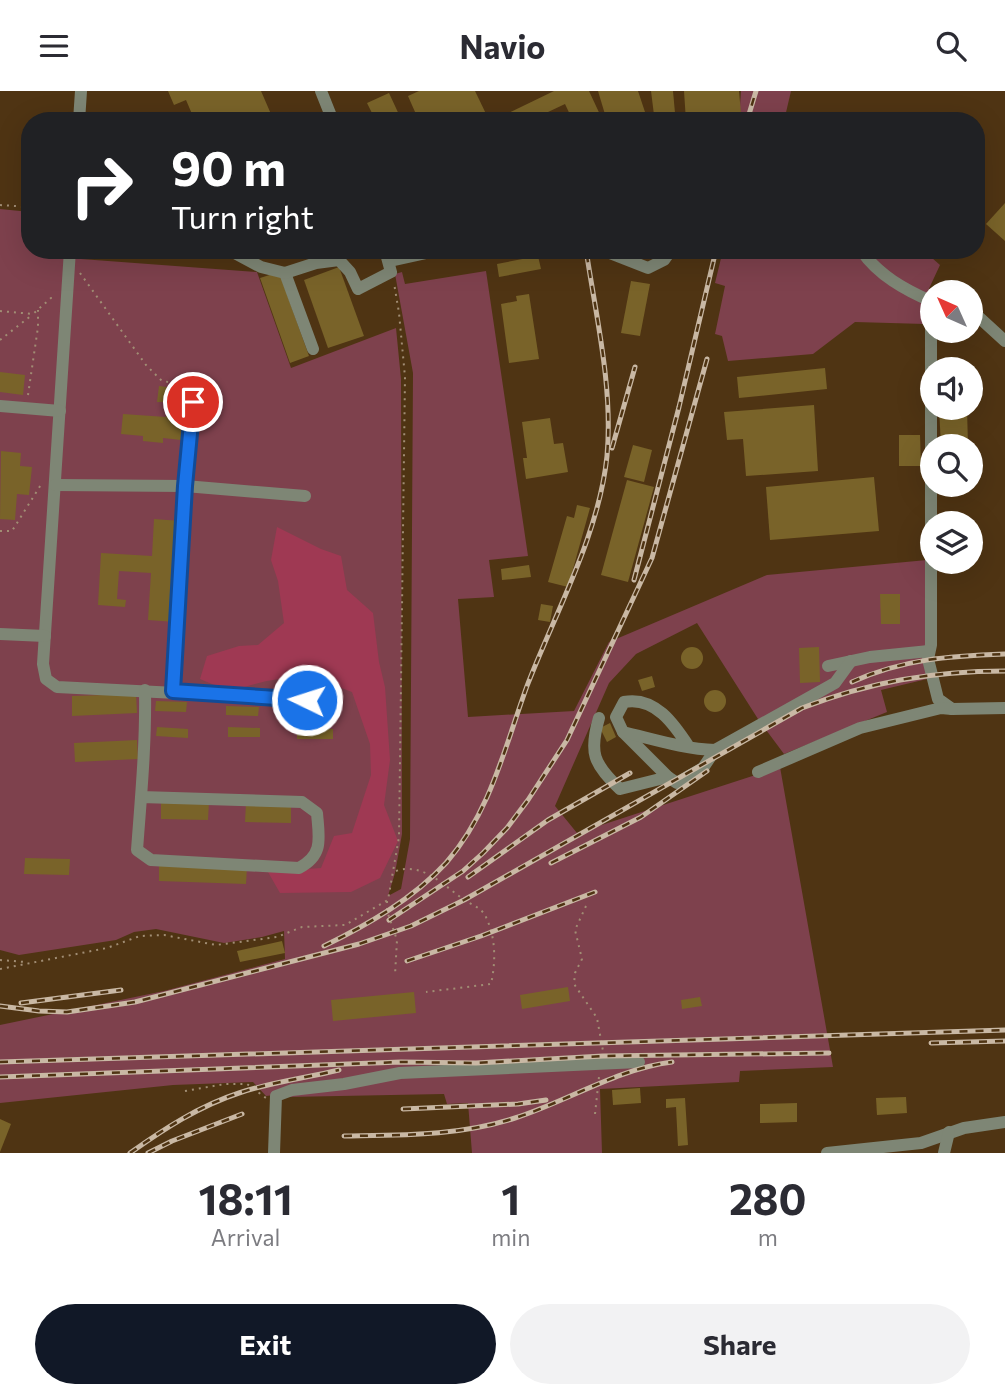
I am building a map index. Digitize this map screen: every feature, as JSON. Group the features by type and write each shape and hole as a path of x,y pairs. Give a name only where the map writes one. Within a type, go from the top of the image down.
{"street":[{"path":"80,112 81,91"},
{"path":"321,91 329,112"},
{"path":"69,259 60,411 50,483 43,664 46,679 57,687 334,701"},
{"path":"246,259 261,267 285,273 316,263 339,260 350,272 358,289 389,261"},
{"path":"625,259 648,268 665,259"},
{"path":"868,259 904,290 920,297"},
{"path":"285,273 313,349"},
{"path":"984,322 1005,341"},
{"path":"931,343 928,659 938,699 952,709"},
{"path":"173,691 185,486 193,402"},
{"path":"0,406 60,411"},
{"path":"50,483 185,486 305,496"},
{"path":"0,634 45,636"},
{"path":"828,666 929,651"},
{"path":"689,747 657,708 633,701 624,702 616,717 622,732 677,783 703,768 715,750 835,683 851,661"},
{"path":"141,797 302,802 317,813 319,845 312,862 299,868 151,860 136,850 146,741 145,690"},
{"path":"758,772 860,728 941,708 1005,708"},
{"path":"599,718 592,743 598,763 620,789 668,777"},
{"path":"622,732 715,750"},
{"path":"274,1153 276,1096 292,1090 344,1084 400,1073 639,1062"},
{"path":"827,1153 835,1150 921,1143 964,1128 1005,1122"},
{"path":"944,1153 949,1132"}],"path":[{"path":"0,205 21,206"},
{"path":"72,259 146,365 162,381 197,390 193,402"},
{"path":"389,261 400,313 405,377 399,837 387,911 397,940 395,975"},
{"path":"0,339 51,298 67,296"},
{"path":"26,408 38,327 37,310"},
{"path":"0,311 33,314"},
{"path":"0,531 12,531 50,483"},
{"path":"394,872 402,869 423,871 481,910 494,945 491,984 426,992"},
{"path":"0,969 107,949 140,936 164,935 216,945 277,937 302,927 345,925 388,900"},
{"path":"586,906 575,930 582,959 575,972 574,984 597,1018 603,1042 595,1114"},
{"path":"0,960 29,962"},
{"path":"185,1091 225,1084 247,1084 265,1098 276,1096"}],"shaded area":[{"path":"741,91 791,91 786,112 740,112"},
{"path":"0,209 21,211 21,259 81,259 257,272 291,368 396,328 401,379 402,834 388,896 401,889 410,839 413,373 395,274 402,272 405,284 486,271 528,556 489,560 494,597 458,599 468,717 574,711 609,642 767,575 920,561 920,574 927,574 927,679 881,690 887,712 784,754 758,719 697,623 636,654 609,683 555,806 577,833 780,767 833,1067 740,1071 739,1082 600,1089 602,1153 472,1153 468,1103 447,1104 444,1094 266,1096 253,1082 173,1085 0,1103 0,1025 164,991 285,959 284,931 224,943 156,929 134,932 116,940 19,955 0,950"},
{"path":"721,259 933,259 940,265 933,280 920,280 920,324 855,322 813,354 728,361 722,336 715,334 725,286 715,283"},
{"path":"277,527 341,556 347,590 373,613 385,687 390,760 384,805 398,841 380,878 351,892 280,893 268,872 321,868 334,836 352,833 371,775 370,744 352,692 315,678 272,680 231,692 200,679 207,656 239,646 258,645 284,623 278,581 271,560"}],"building":[{"path":"168,91 261,91 270,112 191,112 186,100 174,105"},
{"path":"419,91 475,91 485,112 415,112 408,96"},
{"path":"554,91 589,91 599,112 569,112 565,104 548,112 511,112"},
{"path":"598,91 638,91 645,112 604,112"},
{"path":"651,91 673,91 675,112 654,112"},
{"path":"684,91 739,91 741,112 685,112"},
{"path":"389,93 398,112 372,112 367,103"},
{"path":"1005,203 1005,241 986,224"},
{"path":"539,259 541,269 499,277 497,264"},
{"path":"339,267 364,336 328,348 304,280"},
{"path":"279,272 309,356 290,363 260,278"},
{"path":"631,281 650,284 640,336 621,333"},
{"path":"529,294 539,359 509,363 501,304 517,301 516,296"},
{"path":"825,368 827,389 739,398 737,377"},
{"path":"0,372 25,375 23,395 0,392"},
{"path":"159,386 183,389 181,440 163,438 163,443 143,441 143,436 121,434 123,414 166,417 167,402 157,402"},
{"path":"814,405 818,471 746,476 743,439 727,440 724,412"},
{"path":"550,418 554,444 563,443 568,472 526,479 523,458 527,458 522,422"},
{"path":"940,420 967,420 968,434 940,434"},
{"path":"899,435 920,435 920,466 899,466"},
{"path":"633,445 652,450 644,482 624,477"},
{"path":"1,451 21,453 20,466 32,467 29,495 17,494 15,520 0,519"},
{"path":"874,477 879,531 770,540 766,487"},
{"path":"627,480 654,487 628,582 601,575"},
{"path":"577,505 590,508 568,587 548,582 567,516 574,518"},
{"path":"154,519 181,521 175,622 148,620 151,573 119,571 117,599 126,600 125,607 98,605 101,553 152,556"},
{"path":"529,565 531,577 502,580 501,569"},
{"path":"880,594 900,594 900,624 881,624"},
{"path":"541,604 553,606 550,622 538,620"},
{"path":"688,647 696,647 703,654 703,662 696,669 688,669 681,662 681,654"},
{"path":"819,647 820,682 800,683 799,648"},
{"path":"652,676 655,687 642,691 638,680"},
{"path":"711,690 719,690 726,697 726,705 719,712 711,712 704,705 704,697"},
{"path":"136,694 137,713 72,716 72,696"},
{"path":"156,701 187,702 186,712 155,711"},
{"path":"226,706 259,707 258,716 226,715"},
{"path":"299,709 332,709 332,720 298,719"},
{"path":"610,723 616,737 607,742 600,728"},
{"path":"157,727 188,729 188,738 156,736"},
{"path":"228,727 260,728 260,737 228,737"},
{"path":"297,729 333,729 333,739 297,739"},
{"path":"137,740 138,759 75,762 74,743"},
{"path":"161,800 209,802 208,820 161,819"},
{"path":"246,803 291,804 291,823 245,822"},
{"path":"25,858 70,859 69,875 24,874"},
{"path":"159,862 247,867 246,884 159,881"},
{"path":"282,941 285,953 240,962 237,951"},
{"path":"568,987 570,1001 522,1009 520,995"},
{"path":"414,992 416,1013 333,1021 331,1000"},
{"path":"700,997 702,1006 682,1009 681,1000"},
{"path":"640,1088 641,1103 613,1105 612,1090"},
{"path":"906,1097 907,1113 877,1115 876,1098"},
{"path":"685,1098 688,1145 678,1146 676,1107 666,1108 666,1099"},
{"path":"797,1103 797,1122 760,1123 760,1104"},
{"path":"0,1119 11,1124 0,1152"}],"railway":[{"path":"750,112 756,91"},
{"path":"324,946 404,900 433,876 461,843 495,779 527,686 586,544 602,486 608,431 606,380 587,259"},
{"path":"634,580 714,259"},
{"path":"389,920 463,871 483,853 507,828 528,800 567,740 652,558 707,359"},
{"path":"612,448 635,367"},
{"path":"852,682 890,668 927,660 1005,654"},
{"path":"0,1006 67,1012 135,1002 359,944 411,926 464,900 802,708 852,691 902,680 952,673 1005,671"},
{"path":"551,863 641,817 707,771"},
{"path":"468,877 548,820 630,773"},
{"path":"407,961 595,892"},
{"path":"21,1003 121,990"},
{"path":"0,1062 1005,1030"},
{"path":"931,1043 1005,1041"},
{"path":"0,1077 401,1062 476,1063 603,1056 829,1053"},
{"path":"344,1136 430,1133 494,1124 535,1111 632,1071 672,1062"},
{"path":"130,1153 182,1119 224,1098 263,1086 339,1070"},
{"path":"403,1109 518,1104 546,1100"},
{"path":"148,1153 242,1114"}],"route":[{"path":"193,402 185,486 173,691 307,700"}]}
